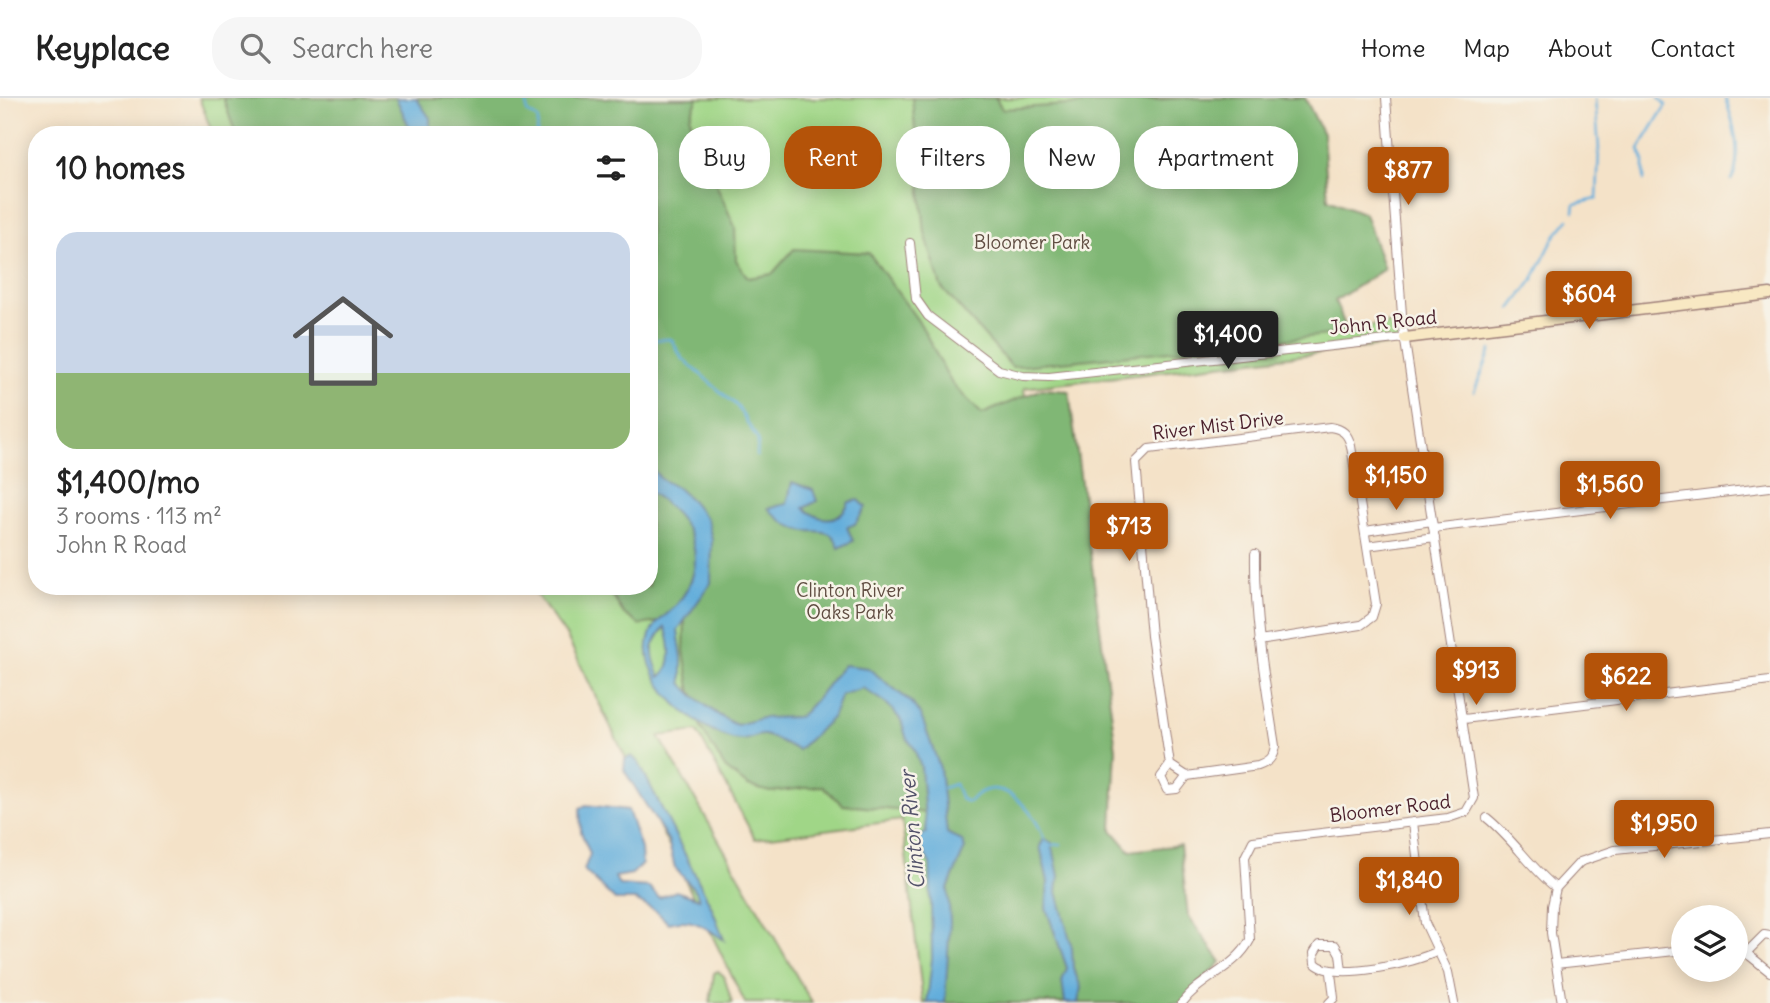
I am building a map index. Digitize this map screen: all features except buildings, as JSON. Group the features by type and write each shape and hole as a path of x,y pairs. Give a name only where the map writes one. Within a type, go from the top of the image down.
{"street":[{"name":"Bloomer Road","path":"1182,1003 1195,988 1233,961 1250,940 1245,858 1253,841 1461,815 1472,803 1474,788 1405,338 1386,98"},
{"name":"John R Road","path":"910,243 914,288 920,309 991,365 1011,374 1049,377 1770,294"},
{"name":"River Mist Drive","path":"1330,427 1340,430 1349,439 1351,446 1367,546 1376,604 1370,620 1362,625 1259,640 1275,746 1272,757 1258,766 1187,776 1177,789 1167,790 1161,777 1170,765 1148,615 1135,475 1139,456 1149,449 1330,427"},
{"path":"1364,531 1433,529 1770,487"},
{"path":"1367,546 1433,529"},
{"path":"1255,554 1254,603 1259,640"},
{"path":"1464,719 1770,681"},
{"path":"1170,765 1187,776"},
{"path":"1487,818 1539,874 1556,888"},
{"path":"1413,822 1423,913 1448,972 1454,1003"},
{"path":"1562,1003 1551,920 1556,888 1580,862 1602,852 1770,834"},
{"path":"1748,951 1765,935 1770,936"},
{"path":"1342,971 1338,949 1331,943 1322,943 1316,948 1314,960 1318,966 1331,972 1342,971 1409,963 1437,951"},
{"path":"1556,964 1671,951"},
{"path":"1748,956 1769,970"},
{"path":"1331,972 1335,1001"}],"green space":[{"name":"Bloomer Park","path":"199,98 1296,98 1315,333 1402,322 1404,343 1024,388 1030,452 1111,1003 923,1003 902,820 755,839 697,731 659,736 812,1003 745,1003 567,637 537,595 658,595 658,126 210,126"},
{"name":"Clinton River Oaks Park","path":"223,98 698,98 690,117 692,126 679,126 679,189 718,189 735,227 736,260 748,278 772,274 794,249 869,253 921,325 952,384 982,414 1042,389 1069,391 1116,749 1112,830 1130,851 1180,845 1188,916 1221,962 1182,1003 941,1003 928,813 843,805 822,786 770,792 748,786 725,768 700,726 700,707 690,688 684,651 685,613 671,620 640,625 624,614 612,595 658,595 658,126 233,126"},
{"name":"Bloomer Park","path":"912,98 996,98 1002,109 1185,98 1305,98 1323,134 1328,199 1365,214 1384,269 1335,301 1348,333 1012,367 941,287 925,233 921,189 1010,189 1010,126 915,126"},
{"path":"718,971 724,976 732,1003 710,1003 714,973"}],"water":[{"path":"396,98 416,98 430,118 430,126 409,126"},
{"path":"658,476 692,501 707,520 712,539 711,583 678,630 682,683 700,700 737,725 762,718 799,717 844,665 868,668 912,703 921,716 940,768 947,833 962,841 965,848 948,889 950,921 945,1003 927,1003 932,958 930,864 917,840 926,832 921,768 901,720 888,705 863,688 841,695 832,718 798,750 764,735 737,740 712,730 685,713 659,683 649,659 650,635 655,626 678,603 694,571 695,555 686,527 658,498","holes":["665,627 670,646 668,666 660,677 653,650"]},
{"path":"792,482 813,490 817,501 804,508 823,518 835,517 849,502 859,500 866,507 855,524 847,527 853,541 839,548 831,535 797,529 771,512 768,508 787,504"},
{"path":"632,756 639,763 712,908 724,940 691,922 668,923 656,911 635,900 615,900 584,870 590,854 581,832 580,808 586,805 628,810 641,849 642,864 632,874 615,877 619,885 649,887 659,898 676,891 699,899 696,891 675,868 668,840 624,770 625,759"},
{"path":"1044,839 1052,843 1059,876 1057,892 1072,948 1073,968 1081,987 1078,1003 1065,1003 1062,981 1067,968 1046,908 1048,882 1040,846"}],"waterway":[{"path":"527,98 527,112 538,119 538,126"},
{"path":"1574,211 1575,204 1597,199 1599,149 1595,98"},
{"path":"1644,180 1644,161 1639,149 1666,105 1659,98"},
{"path":"1725,98 1734,128 1737,151 1731,180"},
{"path":"1511,309 1532,281 1555,236 1569,219"},
{"path":"658,340 671,339 682,358 737,406 758,440 757,456"},
{"path":"1474,392 1491,350"},
{"path":"943,788 955,784 961,799 968,802 987,790 1009,794 1019,800 1035,819 1044,839"},
{"path":"1052,845 1061,844"}],"water label":[{"name":"Clinton River","path":"912,830"}]}
